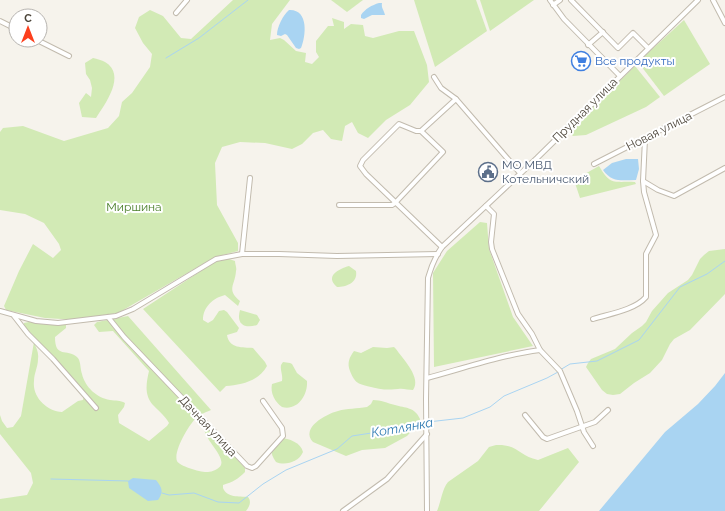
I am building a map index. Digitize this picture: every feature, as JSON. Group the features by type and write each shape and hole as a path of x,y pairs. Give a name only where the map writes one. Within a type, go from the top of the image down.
{"street":[{"path":"176,13 187,0"},
{"path":"550,0 588,45 620,76"},
{"path":"553,5 560,0"},
{"path":"571,0 618,48 633,33 648,48"},
{"name":"Прудная улица","path":"428,511 427,378 428,278 430,269 442,247 520,174 698,0"},
{"path":"713,0 725,23"},
{"path":"588,45 602,32"},
{"path":"48,46 68,56"},
{"path":"434,77 441,88 456,99 520,174"},
{"name":"Новая улица","path":"594,164 725,97"},
{"path":"421,131 456,99"},
{"path":"339,205 396,203 443,152 421,131 416,131 399,124 363,160 360,166 396,203 442,247"},
{"path":"593,319 633,306 641,302 646,297 646,254 656,235 644,192 644,139"},
{"path":"643,181 658,190 674,196 725,168"},
{"path":"242,254 250,178"},
{"path":"486,206 494,214 491,242 492,249 518,314 532,334 540,350 560,371 577,411 581,426 594,446"},
{"path":"0,311 36,321 58,323 108,318 123,314 133,309 216,259 242,254 336,256 438,254"},
{"path":"14,316 28,334 53,359 96,408"},
{"name":"Дачная улица","path":"108,318 124,337 241,461 252,468 256,466 283,436 282,428 263,401"},
{"path":"427,378 484,362 540,350"},
{"path":"525,415 547,440 595,422 608,410"},
{"path":"343,511 387,479 427,434"}],"green space":[{"name":"Миршина","path":"233,0 290,0 272,24 270,40 280,38 284,40 296,51 306,53 305,62 312,64 319,57 316,52 316,41 328,26 334,26 332,18 344,22 344,29 351,24 363,25 365,36 373,38 399,31 414,31 427,65 429,82 410,105 386,120 368,138 358,133 352,122 345,126 342,141 331,139 323,130 313,133 302,144 292,149 265,143 240,142 222,147 215,163 217,205 238,243 238,251 215,257 118,313 77,320 45,318 6,310 4,306 19,271 33,244 53,258 61,250 59,244 44,223 25,214 0,210 0,132 3,128 23,126 64,141 108,128 119,116 122,102 132,93 150,67 152,54 143,43 135,28 139,17 150,10 163,16 181,38 191,39"},
{"path":"331,0 363,0 347,12"},
{"path":"414,0 476,0 487,31 435,67"},
{"path":"480,0 534,0 490,31"},
{"path":"684,20 710,64 664,96 638,62"},
{"path":"93,58 105,62 114,74 114,82 109,98 96,118 82,117 79,103 86,93 91,97 92,88 90,80 86,74 85,63"},
{"path":"635,66 660,97 646,107 586,135 573,136 568,131"},
{"path":"599,166 610,180 617,182 635,182 636,184 580,198 574,180"},
{"path":"480,222 487,223 489,249 513,317 533,346 434,367 433,273 447,251"},
{"path":"725,249 725,294 690,330 674,339 662,360 650,373 620,394 607,394 602,390 586,367 591,359 615,349 642,326 652,311 668,293 688,280 700,259 704,255 709,251"},
{"path":"226,258 235,261 236,270 232,290 240,301 238,306 225,295 216,298 207,307 203,315 203,320 208,323 213,320 219,311 224,310 227,312 239,328 237,332 227,335 230,343 241,347 253,348 267,366 264,371 254,379 238,385 226,386 220,392 143,309 213,263 220,259"},
{"path":"349,266 356,271 355,279 351,284 337,287 333,283 332,276 337,271"},
{"path":"240,310 257,315 260,320 257,325 245,326 242,324 239,319"},
{"path":"128,316 211,410 198,416 190,425 177,451 177,461 186,467 205,472 213,471 221,465 220,456 206,434 204,423 245,468 245,472 230,483 223,485 223,488 230,495 248,497 250,503 246,511 0,511 0,499 27,495 33,483 31,473 0,434 0,415 7,428 13,427 21,416 34,342 38,357 34,387 38,398 51,409 62,412 78,401 83,400 84,394 76,381 24,326 24,323 29,322 66,325 66,328 55,337 57,348 59,351 73,354 78,358 81,372 92,391 105,399 125,403 118,415 119,423 149,441 169,423 154,406 147,394 149,371 113,331 99,332 94,325 97,322"},
{"path":"373,347 394,347 396,349 407,363 413,374 415,385 413,390 382,389 363,385 356,381 349,368 351,356 354,351 361,353"},
{"path":"283,362 292,364 297,373 307,381 306,392 303,397 297,404 287,408 282,407 277,403 272,391 272,384 282,381 281,365"},
{"path":"373,400 413,410 420,419 419,423 407,436 385,448 362,450 346,456 313,442 310,437 310,432 312,427 321,418 341,410 367,407"},
{"path":"280,438 291,440 302,449 303,452 295,461 283,464 276,462 274,459 272,455 272,445"},
{"path":"496,445 509,446 538,460 568,448 579,462 539,511 437,511 444,488 448,482 478,461 489,447"}],"water":[{"path":"382,3 382,8 385,15 372,15 364,19 361,18 361,15 367,9"},
{"path":"289,10 295,11 303,18 305,30 303,43 299,49 296,48 287,35 277,35 281,21"},
{"path":"626,159 638,159 639,169 636,180 614,179 603,170 612,163"},
{"path":"725,373 725,511 599,511 665,432 698,404"},
{"path":"133,478 156,480 162,490 158,500 148,501 129,488 128,481"}],"waterway":[{"path":"166,58 199,38 248,0"},
{"name":"Котлянка","path":"560,370 570,364 597,361 639,340 680,287 707,274 725,261"},
{"name":"Котлянка","path":"428,422 463,418 490,407 504,396 558,372"},
{"name":"Котлянка","path":"162,493 169,495 194,493 218,502 239,503 263,484 286,470 337,449 352,436 397,429 425,422"},
{"name":"Котлянка","path":"51,479 128,481"}],"place":[{"name":"Все продукты","path":"581,61"},
{"name":"МО МВД Котельничский","path":"488,172"}]}
